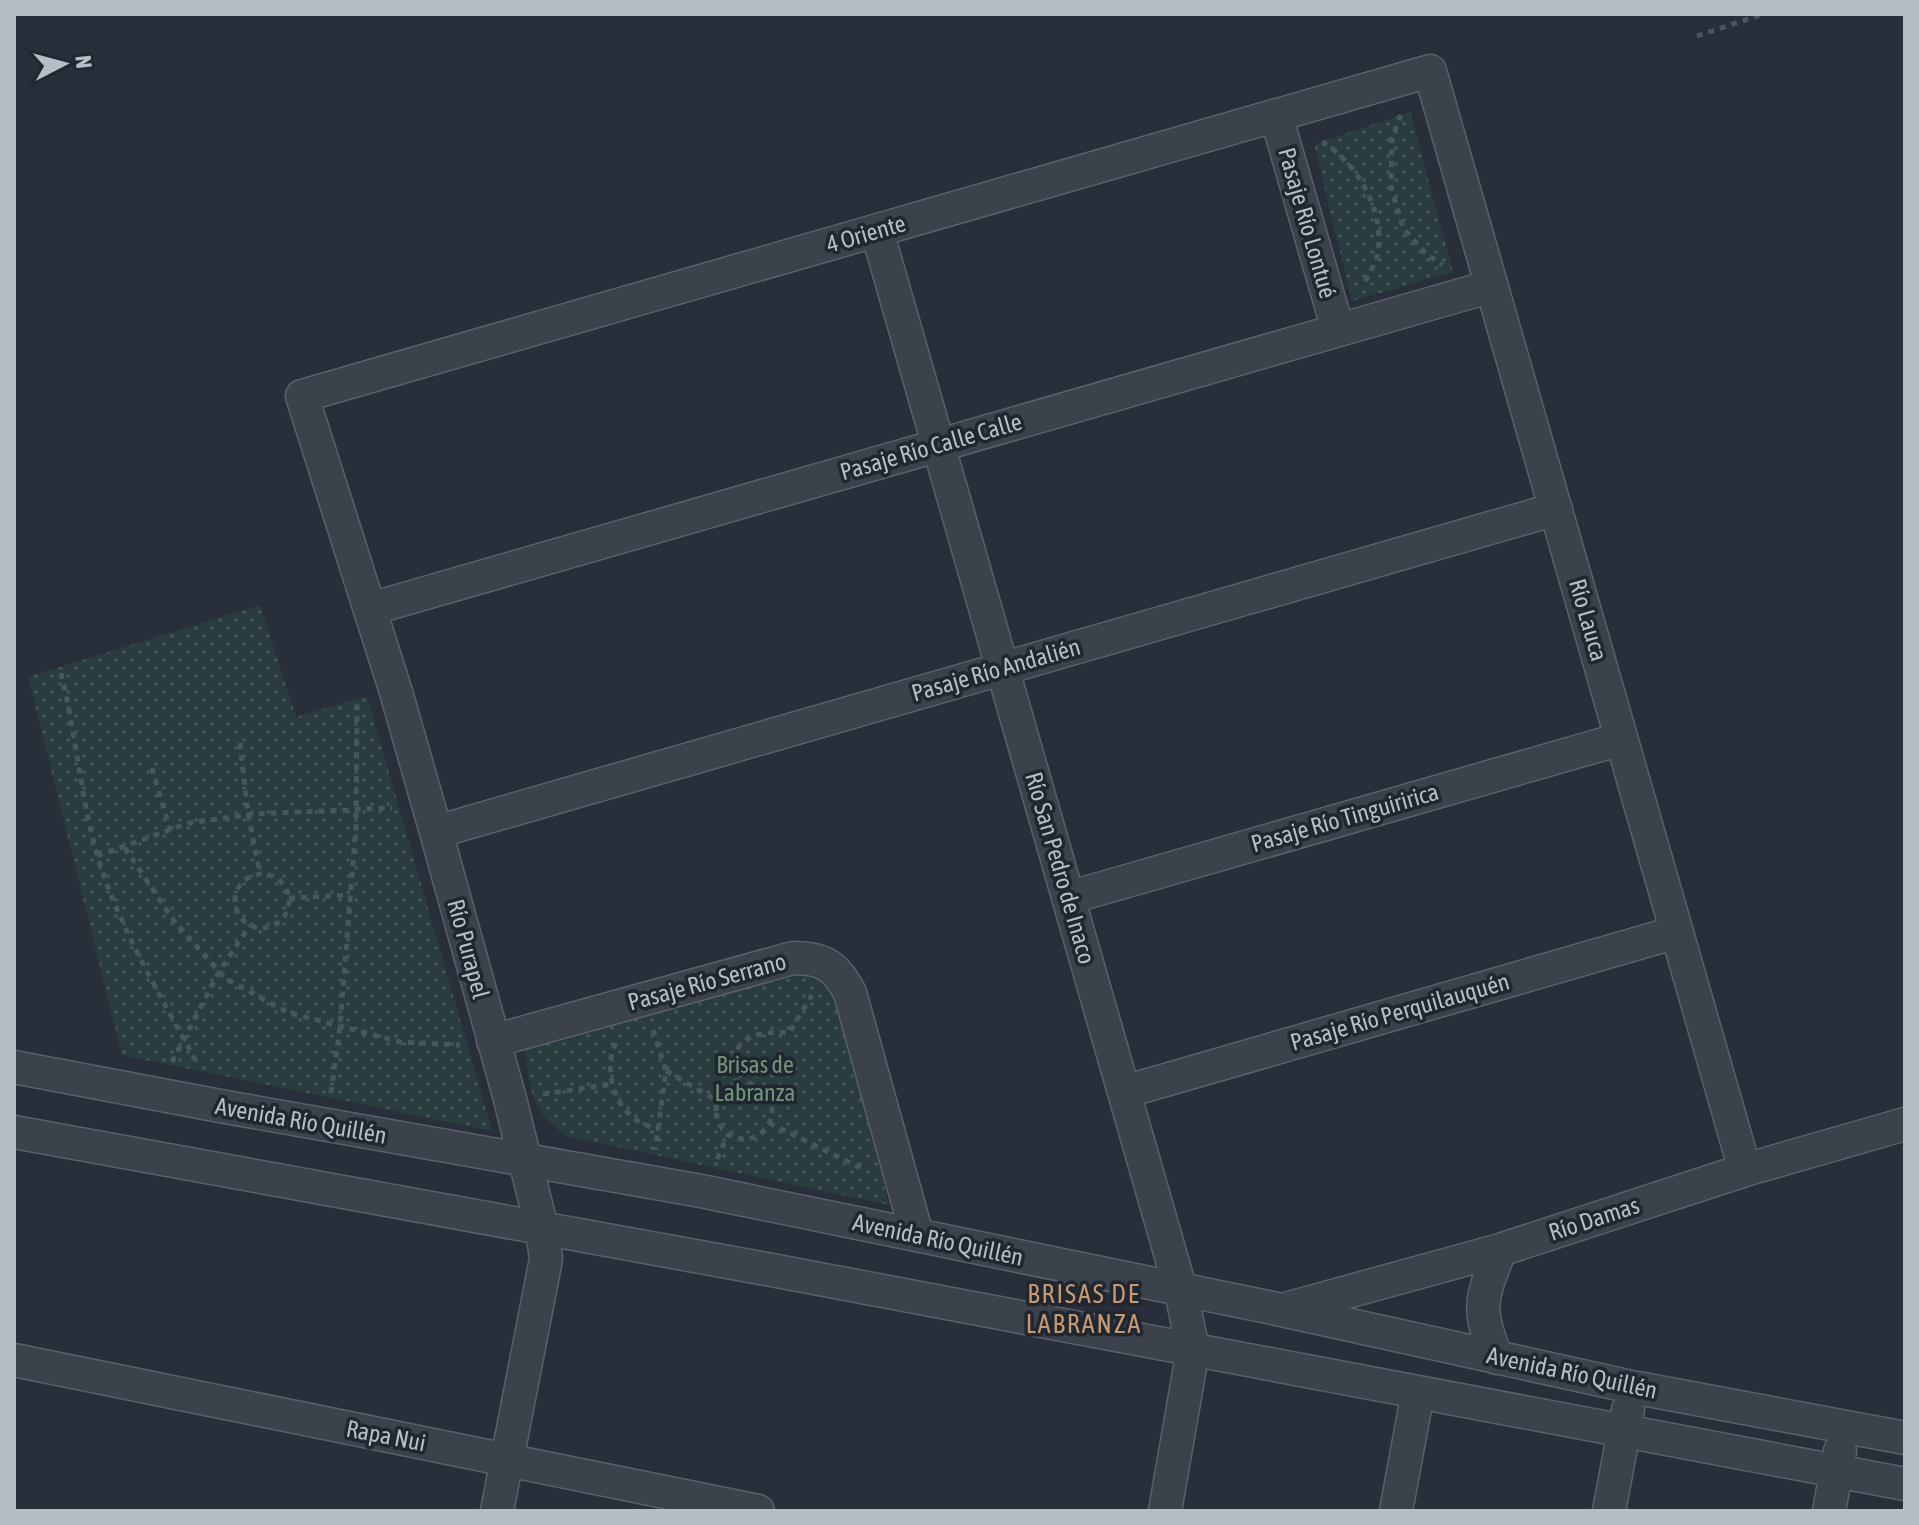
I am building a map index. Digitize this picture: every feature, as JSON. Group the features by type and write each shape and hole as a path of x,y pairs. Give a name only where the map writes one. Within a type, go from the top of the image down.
{"street":[{"name":"4 Oriente","path":"302,396 1430,71"},
{"name":"Río Lauca","path":"1430,71 1745,1170"},
{"name":"Pasaje Río Lontué","path":"1276,115 1338,330"},
{"name":"Río San Pedro de Inaco","path":"877,231 1181,1291 1193,1350 1165,1511"},
{"name":"Pasaje Río Calle Calle","path":"370,609 1492,286"},
{"name":"Río Purapel","path":"302,396 433,820 510,1099 542,1229 546,1259 497,1511"},
{"name":"Pasaje Río Andalién","path":"433,820 1003,668 1556,509"},
{"name":"Pasaje Río Tinguiririca","path":"1068,898 1621,739"},
{"name":"Pasaje Río Perquilauquén","path":"1124,1092 1677,932"},
{"name":"Pasaje Río Serrano","path":"493,1041 646,1007 793,958 812,958 829,966"},
{"path":"829,966 840,975 850,993 902,1232"},
{"name":"Avenida Río Quillén","path":"14,1067 327,1126 649,1181 1282,1310 1632,1387 1905,1438"},
{"name":"Río Damas","path":"1282,1310 1500,1250 1745,1170 1905,1124"},
{"name":"Avenida Río Quillén","path":"14,1132 1905,1484"},
{"path":"1497,1358 1484,1328 1483,1295 1500,1250"},
{"name":"Rapa Nui","path":"14,1360 758,1511"},
{"path":"1609,1511 1632,1387"},
{"path":"1396,1511 1418,1392"},
{"path":"1829,1511 1844,1427"}],"path":[{"path":"1697,36 1763,14"},
{"path":"1430,71 1406,103 1392,138 1391,187 1403,228 1425,253 1443,266 1492,286"},
{"path":"1276,115 1335,149 1363,183 1378,225 1378,255 1338,330"},
{"path":"61,673 73,721 80,780 97,856 127,931 220,1106"},
{"path":"327,1126 340,1026 350,895 356,808 357,704"},
{"path":"240,743 248,814 260,874"},
{"path":"152,768 170,830"},
{"path":"97,856 189,823 248,814 356,808 433,820"},
{"path":"125,848 174,921 219,972 226,979 287,1012 400,1042 450,1046 493,1041"},
{"path":"260,874 276,878 287,890 289,898 284,916 277,923 260,927 250,925 238,912 236,894 244,880 260,874"},
{"path":"289,898 350,895"},
{"path":"154,1094 219,972 250,925"},
{"path":"738,1084 733,1070 735,1053 745,1039 759,1032 789,1033 829,966"},
{"path":"646,1007 666,1071 649,1181"},
{"path":"646,1007 621,1033 610,1053 613,1084 615,1094 628,1114 643,1124 659,1129"},
{"path":"666,1071 718,1101"},
{"path":"510,1099 613,1084"},
{"path":"738,1084 755,1086 763,1091 772,1106 769,1123 756,1137 737,1139 728,1135 717,1119 718,1101 729,1087 738,1084"},
{"path":"769,1123 876,1176 902,1232"}],"green space":[{"path":"1410,112 1453,272 1352,301 1314,144"},
{"path":"260,605 296,717 367,696 492,1131 122,1055 28,677"},
{"name":"Brisas de Labranza","path":"798,970 824,983 841,1007 889,1205 567,1136 539,1108 528,1076 525,1049 785,971"}],"district":[{"name":"BRISAS DE LABRANZA","path":"1084,1309"}]}
